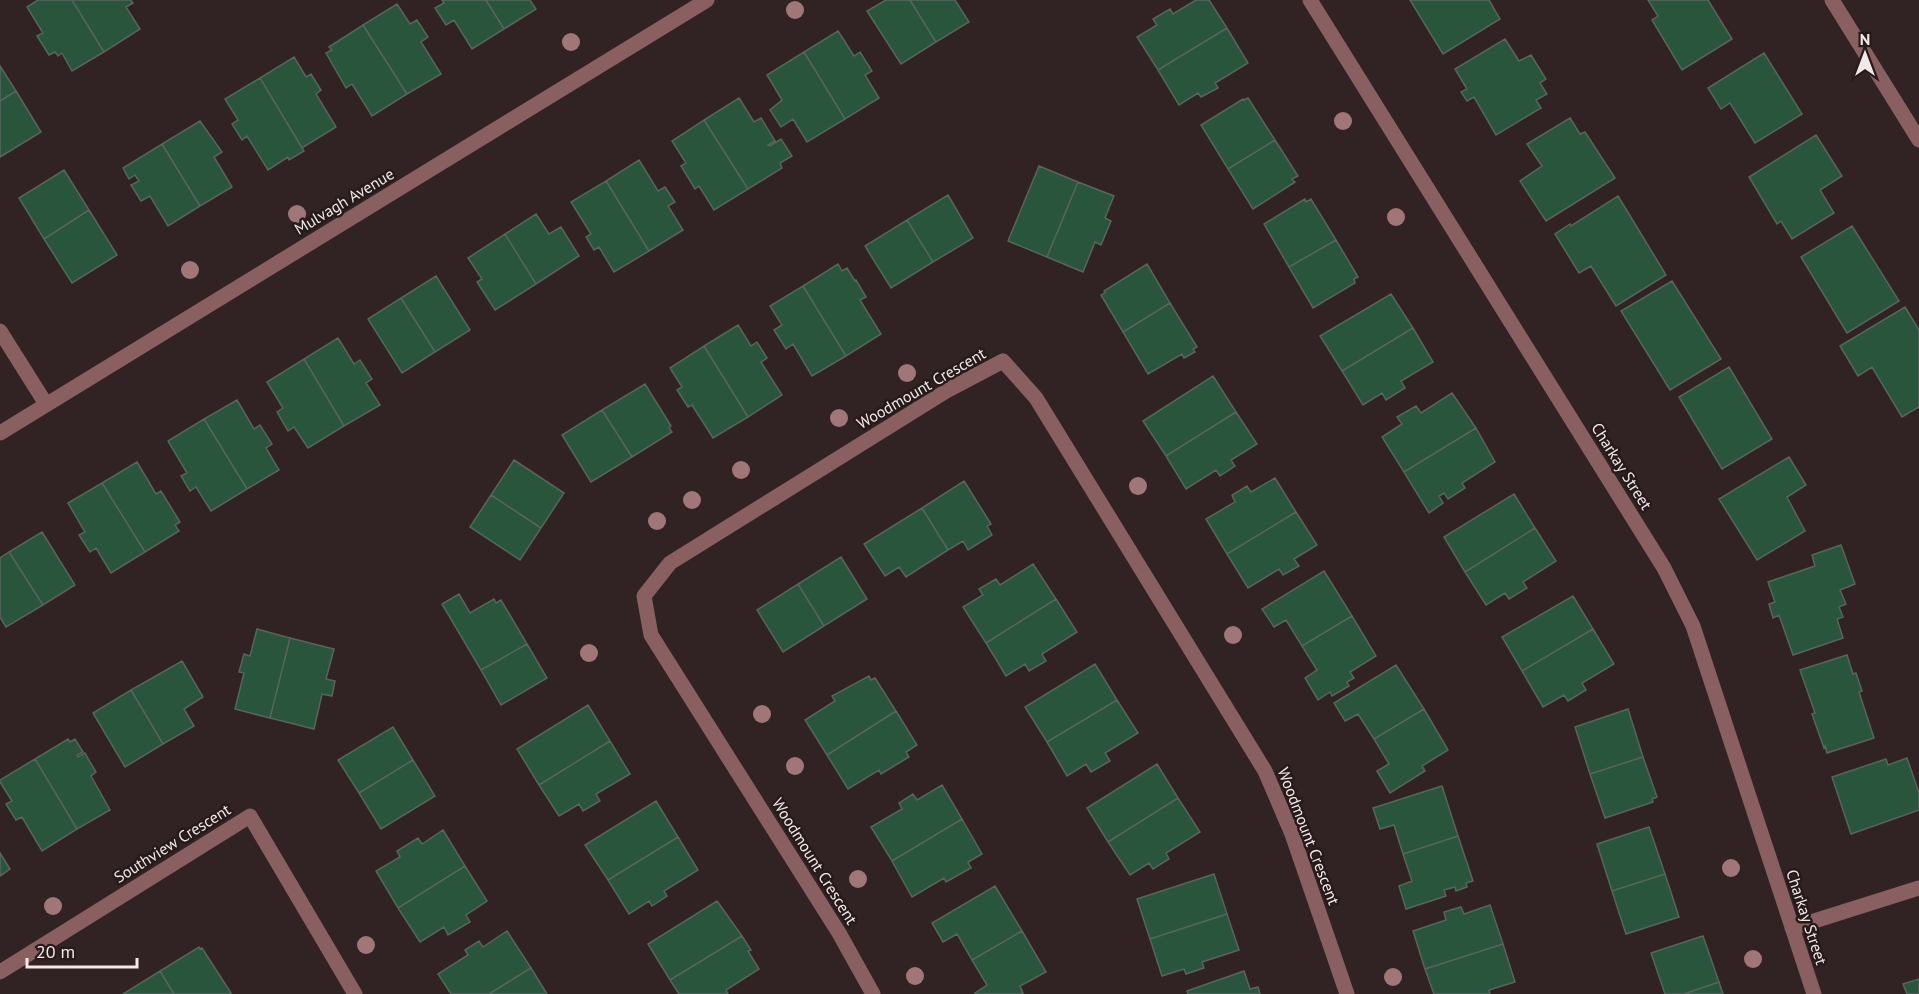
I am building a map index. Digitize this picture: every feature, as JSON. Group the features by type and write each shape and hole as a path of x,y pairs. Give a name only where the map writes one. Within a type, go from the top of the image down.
{"street":[{"name":"Mulvagh Avenue","path":"0,433 707,0"},
{"name":"Charkay Street","path":"1310,0 1664,568 1693,626 1814,994"},
{"path":"1832,0 1919,140"},
{"path":"0,331 46,404"},
{"name":"Woodmount Crescent","path":"873,994 839,933 651,635 644,596 670,563 948,390 1003,361 1036,398 1265,771 1292,834 1347,994"},
{"name":"Southview Crescent","path":"0,972 250,816 355,994"},
{"path":"1792,928 1919,888"}],"building":[{"path":"38,0 72,0 104,52 72,71 62,53 58,56 55,52 49,55 37,36 43,33 27,7"},
{"path":"72,0 131,0 133,3 126,7 140,29 104,52"},
{"path":"442,0 486,0 504,29 472,49 454,20 446,25 435,8 444,3"},
{"path":"486,0 530,0 536,9 504,29"},
{"path":"886,0 910,0 936,42 901,64 867,11"},
{"path":"910,0 955,0 969,22 936,42"},
{"path":"1196,0 1209,0 1227,28 1158,70 1137,37 1157,25 1153,19 1170,9 1173,14"},
{"path":"1410,0 1489,0 1500,19 1443,54"},
{"path":"1648,0 1708,0 1732,39 1682,70 1652,20 1658,16"},
{"path":"397,4 410,24 417,20 428,37 421,42 441,74 407,94 363,25"},
{"path":"363,25 407,94 372,116 352,84 346,88 326,53 332,50 329,47"},
{"path":"1227,28 1248,63 1215,83 1218,88 1201,97 1198,93 1179,105 1158,70"},
{"path":"838,31 854,56 860,52 872,71 865,75 879,98 845,119 804,52"},
{"path":"1505,39 1519,61 1531,55 1546,79 1540,83 1547,94 1536,100 1541,108 1496,135 1474,97 1467,101 1461,92 1467,89 1455,69"},
{"path":"804,52 845,119 807,142 793,119 781,127 770,110 782,100 767,75"},
{"path":"1764,53 1802,114 1755,143 1730,103 1721,109 1708,88"},
{"path":"294,57 306,77 311,74 321,90 316,94 336,127 302,148 260,78"},
{"path":"0,66 16,91 0,101"},
{"path":"260,78 304,151 289,160 288,157 268,170 247,136 242,140 232,124 238,120 225,99"},
{"path":"16,91 41,132 0,157 0,101"},
{"path":"739,98 754,122 761,118 775,141 768,145 781,139 792,156 780,163 782,168 748,189 704,120"},
{"path":"1248,98 1275,140 1228,169 1201,125"},
{"path":"1570,118 1580,134 1585,132 1615,178 1546,221 1520,181 1542,166 1527,144"},
{"path":"704,120 748,189 714,210 699,186 695,189 681,166 686,163 672,141"},
{"path":"200,121 222,152 214,157 232,187 200,206 162,144"},
{"path":"1816,135 1842,176 1820,190 1834,213 1792,239 1781,221 1777,224 1749,177"},
{"path":"1275,140 1298,176 1292,179 1295,182 1253,209 1228,169"},
{"path":"162,144 200,206 168,226 150,196 141,201 131,185 139,181 135,175 129,179 123,168"},
{"path":"639,160 658,191 665,187 675,202 668,206 683,230 649,251 606,181"},
{"path":"1039,166 1078,182 1047,257 1008,241"},
{"path":"64,170 89,210 44,239 19,198"},
{"path":"606,181 649,251 614,272 599,247 594,250 586,237 591,234 571,202"},
{"path":"1078,182 1114,196 1105,218 1111,221 1101,245 1095,242 1083,272 1047,257"},
{"path":"948,195 973,238 933,262 907,220"},
{"path":"1618,196 1666,275 1616,306 1591,266 1579,273 1555,234"},
{"path":"1305,199 1306,202 1311,199 1336,240 1289,267 1264,224"},
{"path":"89,210 117,255 72,283 44,239"},
{"path":"536,214 549,234 561,227 579,256 536,284 505,234"},
{"path":"907,220 933,262 891,288 865,246"},
{"path":"1852,226 1899,301 1847,333 1801,257"},
{"path":"505,234 536,284 495,310 477,282 482,279 468,258"},
{"path":"1336,240 1358,277 1354,279 1355,283 1313,308 1289,267"},
{"path":"838,264 842,271 847,268 856,280 866,297 860,300 881,334 846,356 803,286"},
{"path":"1147,264 1170,303 1123,332 1101,295"},
{"path":"436,276 470,330 435,352 401,298"},
{"path":"1672,281 1721,359 1670,390 1621,311"},
{"path":"803,286 846,356 812,376 793,344 786,349 774,330 782,325 770,306"},
{"path":"1391,294 1413,328 1342,371 1320,336"},
{"path":"401,298 435,352 402,373 368,319"},
{"path":"1170,303 1197,347 1193,349 1195,352 1184,358 1182,354 1148,374 1123,332"},
{"path":"1905,307 1919,330 1919,407 1902,417 1872,367 1858,376 1840,346"},
{"path":"738,325 751,346 757,342 767,358 761,362 782,395 748,417 704,346"},
{"path":"1413,328 1433,362 1401,381 1405,388 1386,400 1382,393 1363,405 1342,371"},
{"path":"338,338 354,364 360,360 372,379 366,383 380,405 344,426 304,359"},
{"path":"704,346 748,417 713,438 692,405 688,407 677,390 682,387 670,368"},
{"path":"304,359 344,426 308,448 294,427 288,431 277,412 283,408 267,382"},
{"path":"1729,367 1772,439 1722,469 1679,397"},
{"path":"1213,376 1236,412 1166,456 1143,421"},
{"path":"645,384 671,426 669,428 672,432 632,457 602,410"},
{"path":"1452,393 1476,428 1404,472 1382,437 1402,424 1397,417 1416,406 1421,413"},
{"path":"237,400 254,429 260,425 272,444 266,448 279,470 247,489 204,419"},
{"path":"602,410 632,457 591,482 562,435"},
{"path":"1236,412 1257,444 1231,460 1235,466 1220,476 1216,470 1186,489 1166,456"},
{"path":"204,419 247,489 211,511 196,487 190,491 181,476 187,473 168,441"},
{"path":"1476,428 1495,462 1462,483 1465,488 1448,499 1444,493 1439,496 1443,503 1429,513 1404,472"},
{"path":"1789,457 1806,485 1787,497 1805,531 1757,560 1719,499"},
{"path":"514,460 564,493 541,528 491,495"},
{"path":"137,462 156,494 161,491 180,522 175,525 179,531 145,552 102,483"},
{"path":"1275,478 1296,512 1227,554 1206,519 1235,502 1232,495 1247,486 1251,492"},
{"path":"964,481 991,524 987,526 992,535 968,550 963,541 948,550 922,508"},
{"path":"102,483 145,552 111,573 96,548 90,552 79,535 85,532 68,503"},
{"path":"1514,494 1535,528 1465,572 1444,537"},
{"path":"491,495 541,528 520,560 470,527"},
{"path":"922,508 948,550 906,577 899,567 885,576 864,544"},
{"path":"1296,512 1317,545 1294,559 1299,566 1283,575 1279,569 1248,588 1227,554"},
{"path":"1535,528 1556,561 1523,582 1527,588 1509,599 1505,593 1486,605 1465,572"},
{"path":"42,532 75,585 43,605 9,552"},
{"path":"1841,545 1855,584 1840,590 1846,604 1839,607 1843,617 1837,619 1843,638 1793,655 1779,615 1773,618 1769,604 1775,602 1768,582 1815,566 1812,555"},
{"path":"9,552 43,605 6,627 0,617 0,558"},
{"path":"841,557 867,599 824,626 798,584"},
{"path":"1033,564 1056,599 986,643 963,607 983,595 979,589 996,579 1000,585"},
{"path":"1324,571 1352,616 1302,646 1286,620 1274,627 1262,609"},
{"path":"798,584 824,626 783,652 757,610"},
{"path":"459,594 470,613 494,599 496,603 501,600 527,644 481,670 442,604"},
{"path":"1573,596 1593,629 1522,671 1502,637"},
{"path":"1056,599 1077,632 1042,654 1046,661 1029,671 1025,664 1006,676 986,643"},
{"path":"1352,616 1376,656 1350,672 1354,678 1347,682 1349,686 1332,696 1330,692 1318,700 1305,678 1317,670 1302,646"},
{"path":"257,629 290,638 270,718 235,709 244,673 239,672 244,654 250,656"},
{"path":"1593,629 1614,664 1582,683 1586,690 1568,701 1564,695 1543,707 1522,671"},
{"path":"290,638 334,649 326,679 335,681 332,696 322,694 314,729 270,718"},
{"path":"527,644 547,678 501,705 481,670"},
{"path":"1847,655 1862,691 1859,692 1874,738 1827,753 1812,714 1815,713 1800,670"},
{"path":"182,661 203,697 184,709 194,726 163,744 131,690"},
{"path":"1095,664 1117,700 1047,742 1025,707"},
{"path":"1396,665 1424,709 1374,739 1358,714 1345,721 1334,703"},
{"path":"869,676 871,680 875,678 896,711 827,755 805,720 835,701 832,696"},
{"path":"131,690 163,744 125,767 93,713"},
{"path":"1117,700 1138,733 1105,753 1110,761 1091,772 1086,764 1067,776 1047,742"},
{"path":"588,705 610,741 539,785 517,749"},
{"path":"1424,709 1448,750 1422,766 1425,771 1390,793 1377,771 1389,764 1374,739"},
{"path":"1628,709 1643,757 1590,774 1575,727"},
{"path":"896,711 917,745 906,752 909,757 881,774 879,770 848,789 827,755"},
{"path":"393,727 413,760 359,793 338,760"},
{"path":"68,739 70,742 75,739 83,752 77,755 78,757 85,753 96,772 91,776 110,810 77,829 35,759"},
{"path":"610,741 630,774 596,794 600,801 583,811 579,804 559,816 539,785"},
{"path":"1643,757 1657,797 1652,799 1653,802 1605,818 1590,774"},
{"path":"1907,758 1919,793 1919,810 1851,834 1832,777 1886,759 1888,765"},
{"path":"35,759 77,829 42,851 22,817 16,820 6,804 12,801 0,782"},
{"path":"413,760 435,796 381,829 359,793"},
{"path":"1157,764 1178,798 1108,842 1087,808"},
{"path":"942,785 962,819 892,861 871,827 902,809 899,803 913,794 917,800"},
{"path":"1442,786 1458,836 1403,854 1394,825 1380,829 1373,808"},
{"path":"1178,798 1200,832 1166,853 1169,859 1153,869 1149,863 1130,875 1108,842"},
{"path":"656,801 678,837 608,880 585,845"},
{"path":"962,819 982,854 968,862 971,868 946,882 944,878 912,897 892,861"},
{"path":"1649,827 1665,874 1612,891 1597,844"},
{"path":"443,830 465,866 398,908 376,871 400,857 397,851 418,838 422,844"},
{"path":"1458,836 1473,881 1466,883 1467,887 1456,891 1455,887 1444,890 1446,896 1406,909 1399,886 1412,881 1403,854"},
{"path":"678,837 698,870 664,891 667,896 652,906 649,901 629,914 608,880"},
{"path":"0,853 10,869 0,876"},
{"path":"465,866 487,901 466,915 470,922 448,935 444,927 420,942 398,908"},
{"path":"1214,874 1227,914 1150,939 1137,899"},
{"path":"1665,874 1679,917 1626,934 1612,891"},
{"path":"995,886 1022,931 972,960 957,934 943,942 932,923"},
{"path":"717,901 742,936 670,980 648,944"},
{"path":"1490,905 1503,944 1425,969 1413,931 1446,920 1444,912 1461,907 1464,914"},
{"path":"1227,914 1239,950 1202,962 1204,968 1186,974 1184,969 1162,976 1150,939"},
{"path":"507,931 531,968 489,994 451,994 438,974 468,955 465,950 479,941 483,947"},
{"path":"1022,931 1046,972 1020,986 1023,993 1021,994 976,994 987,985 972,960"},
{"path":"742,936 759,969 726,990 728,994 679,994 670,980"},
{"path":"1703,936 1719,982 1684,994 1665,994 1651,953"},
{"path":"1503,944 1515,982 1489,990 1490,994 1434,994 1425,969"},
{"path":"199,947 202,948 231,993 174,994 160,971"},
{"path":"531,968 547,994 489,994"},
{"path":"160,971 174,994 123,994"},
{"path":"1244,971 1250,989 1258,987 1260,994 1188,994 1187,991"},
{"path":"1919,979 1919,994 1907,994 1903,984"},
{"path":"1719,982 1723,994 1684,994"}]}
